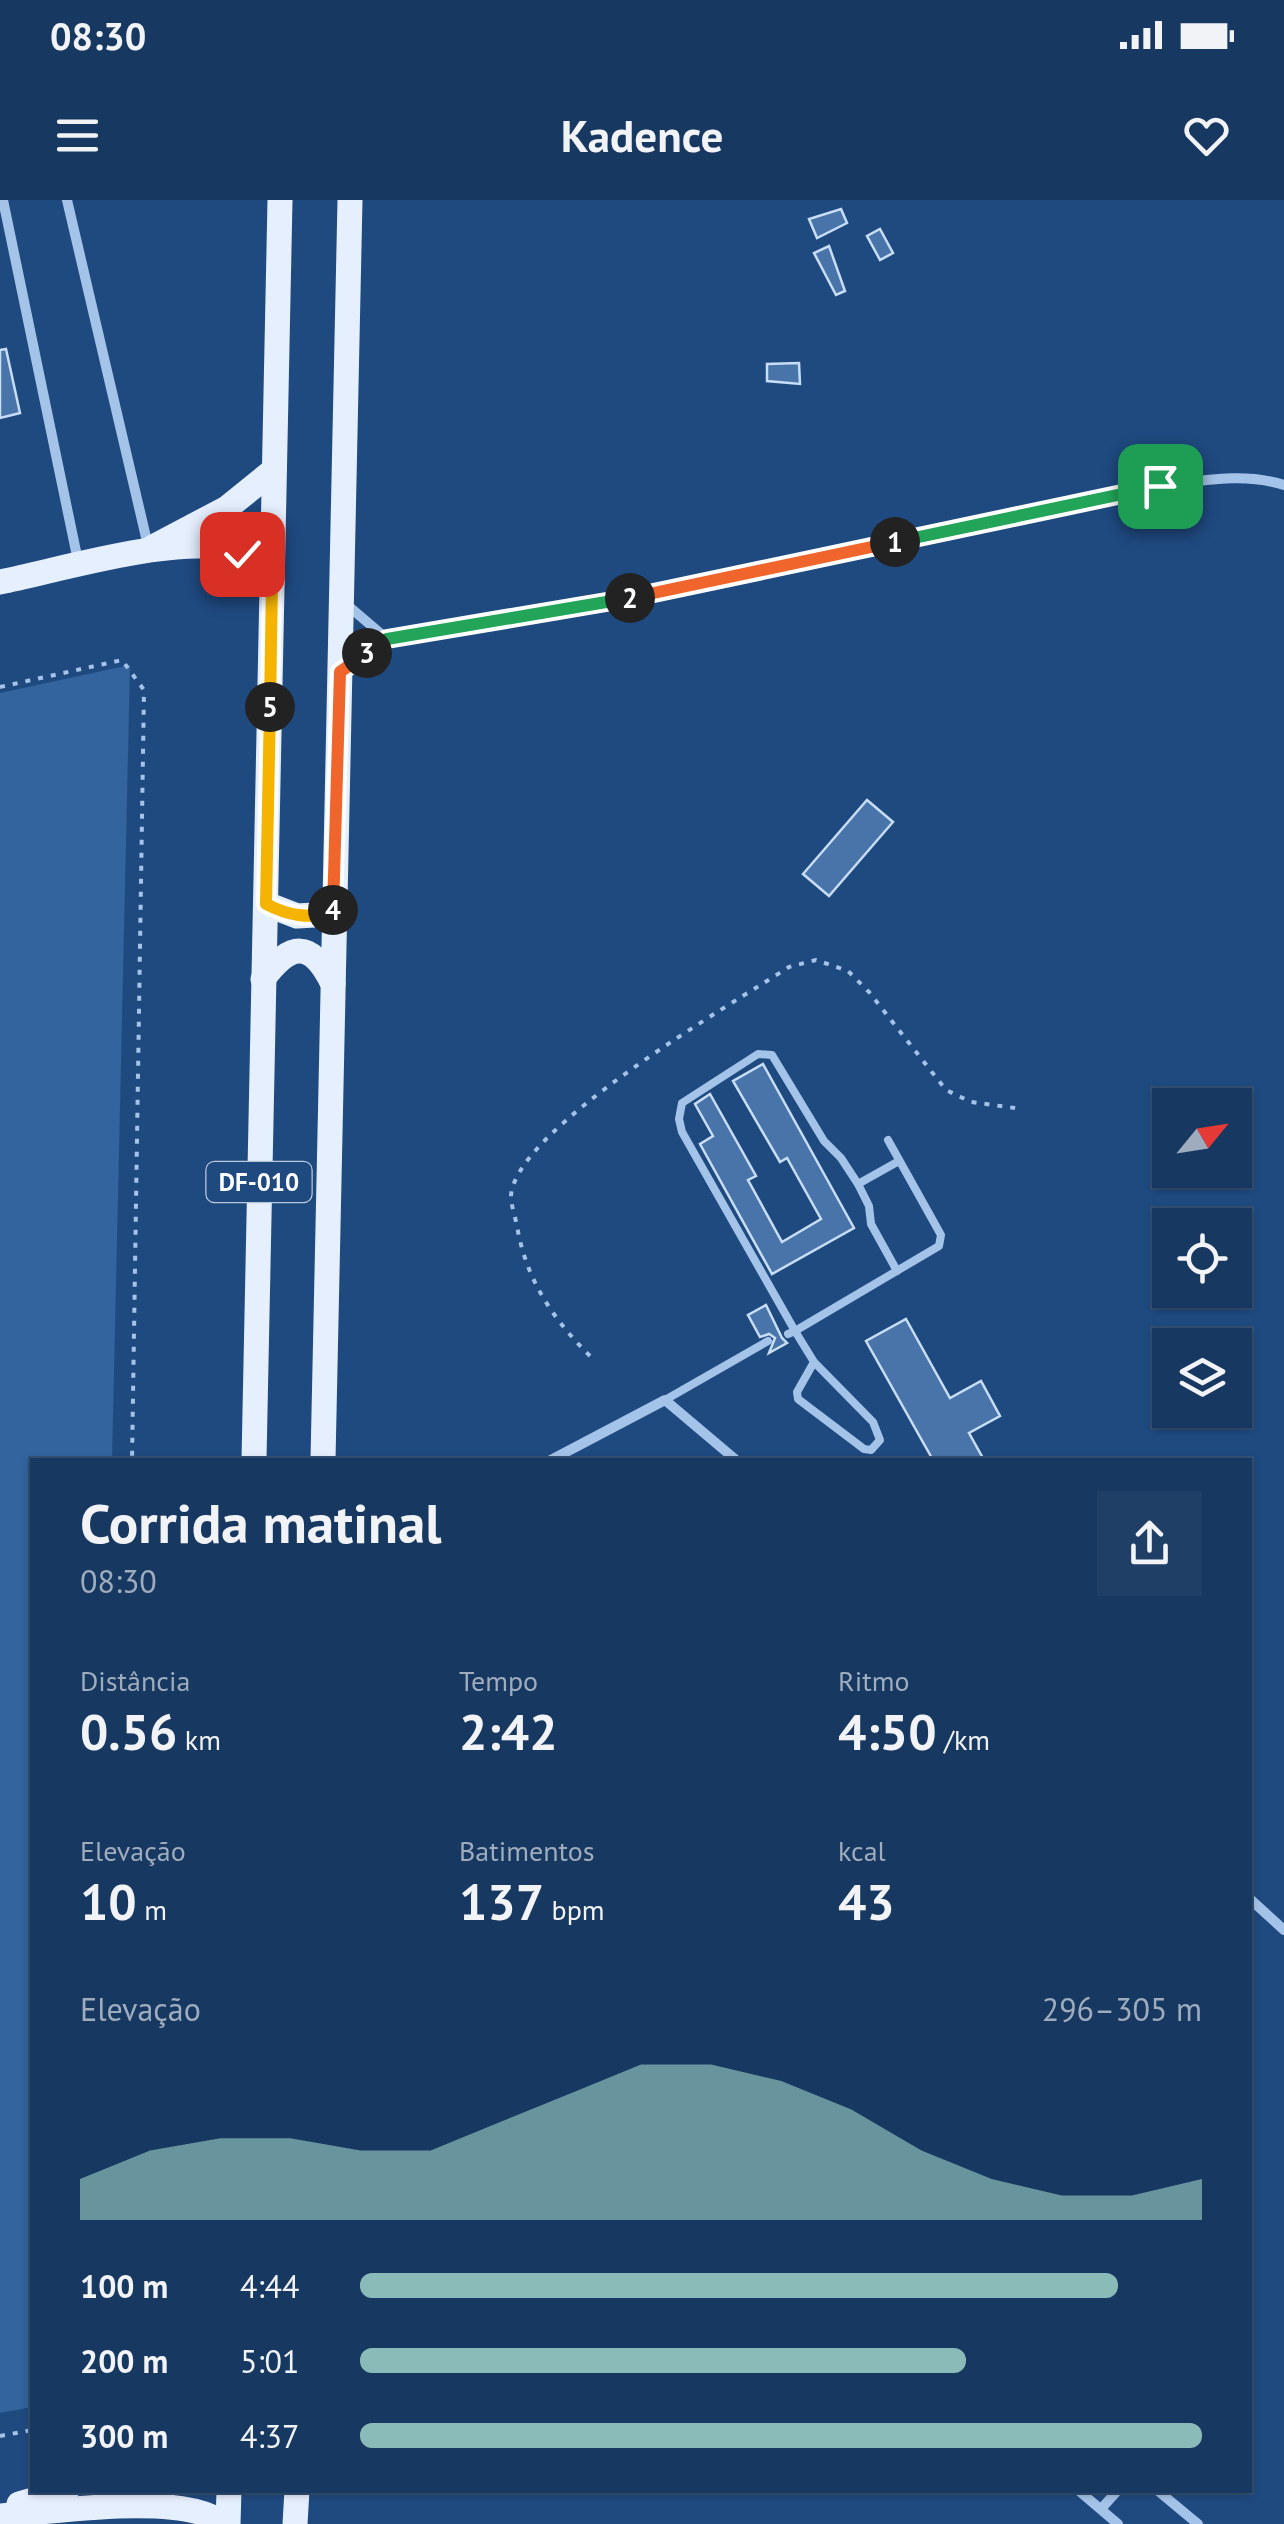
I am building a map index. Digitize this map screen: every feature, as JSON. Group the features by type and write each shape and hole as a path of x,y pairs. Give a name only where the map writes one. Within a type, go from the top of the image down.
{"main road":[{"name":"DF-010","path":"254,1458 280,200"},
{"name":"DF-010","path":"323,1458 350,200"},
{"path":"148,550 227,508 274,470"},
{"path":"0,582 148,550 200,546 242,554 272,582"},
{"path":"266,904 297,916 333,914"},
{"path":"263,980 280,956 312,953 321,960 333,984"},
{"path":"0,2513 59,2493"},
{"path":"0,2513 169,2506 212,2515 225,2524 229,2493"},
{"path":"294,2524 297,2493"}],"street":[{"path":"4,200 79,566"},
{"path":"67,200 148,550"},
{"path":"340,672 387,639 595,606 1160,486 1216,479 1265,479 1284,484"},
{"path":"342,601 387,639"},
{"path":"555,1458 666,1400 734,1458"},
{"path":"1252,1902 1284,1930"},
{"path":"1082,2493 1118,2524"},
{"path":"1101,2509 1115,2493"},
{"path":"1162,2493 1198,2524"}],"lane":[{"path":"814,1362 797,1392 798,1399 870,1450 880,1440 879,1432 792,1333 682,1132 682,1103 758,1054 772,1054 824,1141 858,1184 869,1206 871,1224 897,1271"},
{"path":"792,1333 941,1242 941,1235 888,1140"},
{"path":"858,1184 900,1161"},
{"path":"666,1400 768,1341"}],"path":[{"path":"0,687 122,660 144,690 132,1458"},
{"path":"590,1356 561,1327 536,1289 519,1241 511,1195 522,1165 548,1136 617,1081 790,967 816,960 848,971 870,992 946,1090 970,1102 1022,1109"},
{"path":"0,2436 30,2430"}],"shaded area":[{"path":"130,665 112,1458 30,1458 30,2407 0,2413 0,693"}],"building":[{"path":"841,209 847,223 817,238 809,219"},
{"path":"880,229 893,253 880,260 867,236"},
{"path":"829,246 845,291 836,295 814,253"},
{"path":"6,349 20,413 0,418 0,350"},
{"path":"799,363 800,384 767,381 767,364"},
{"path":"867,800 893,822 829,896 803,874"},
{"path":"763,1064 854,1228 772,1274 700,1144 713,1136 695,1104 710,1094 756,1176 748,1180 782,1242 821,1219 787,1158 780,1162 733,1081"},
{"path":"766,1305 787,1343 769,1353 775,1338 769,1334 760,1337 748,1315"},
{"path":"906,1319 950,1398 981,1381 1000,1416 969,1433 983,1458 932,1458 866,1341"}],"route":[{"path":"242,554 272,582 266,904 283,913 314,917 333,914 340,672 387,639 595,606 1160,486"}]}
